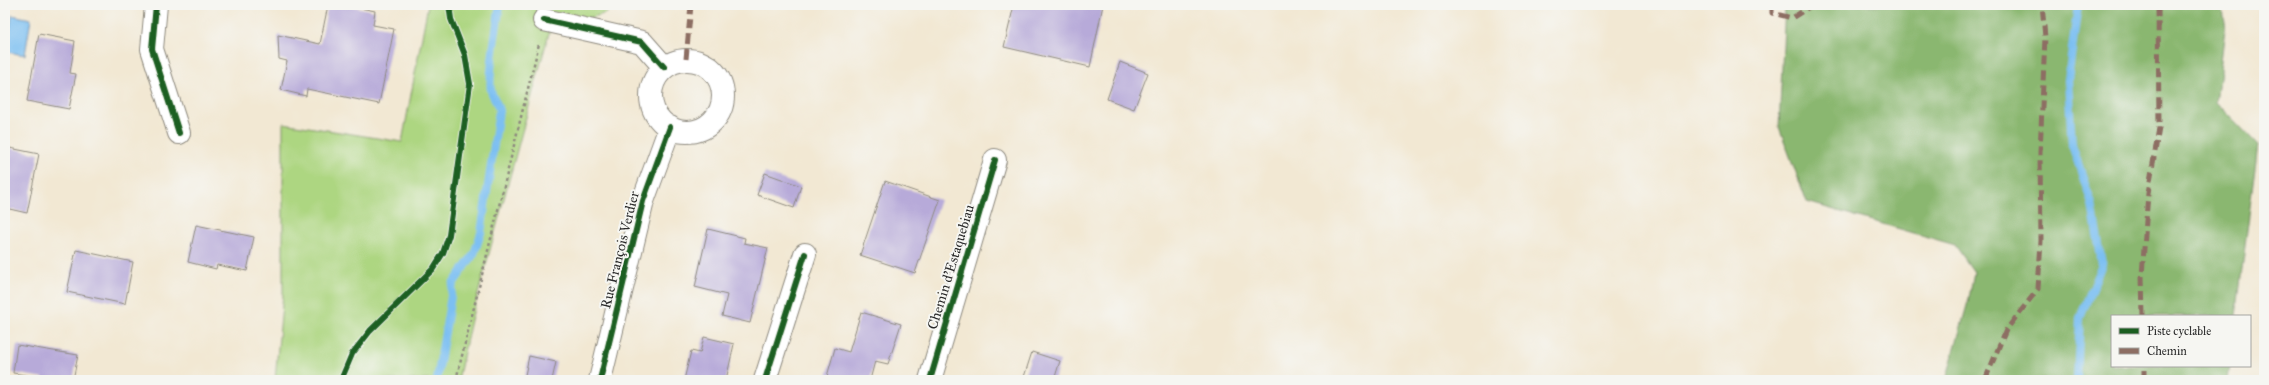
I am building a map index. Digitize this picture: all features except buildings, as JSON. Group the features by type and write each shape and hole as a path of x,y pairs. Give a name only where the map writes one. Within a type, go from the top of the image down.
{"street":[{"path":"156,5 152,49 179,133"},
{"path":"544,20 642,42 664,67"},
{"path":"686,60 698,61 709,67 717,75 722,86 723,98 720,110 709,124 693,131 681,131 670,128 661,120 654,110 651,99 652,87 656,76 664,67 675,62 686,60"},
{"name":"Rue François Verdier","path":"600,380 643,201 670,128"},
{"name":"Chemin d'Estaquebiau","path":"930,380 995,160"},
{"path":"765,380 805,254"}],"path":[{"path":"456,380 544,20"}],"green space":[{"path":"428,5 608,5 607,13 550,29 471,320 458,380 275,380 283,294 283,123 402,142"},
{"path":"1785,5 2221,5 2225,29 2216,102 2258,145 2236,315 2111,315 2111,367 2229,367 2227,380 1946,380 1969,298 1974,272 1955,245 1807,202 1779,127"}],"water":[{"path":"12,15 31,19 25,55 6,52"}],"waterway":[{"path":"437,380 453,284 474,254 481,233 499,111 498,105 491,91 490,83 493,49 500,5"},
{"path":"2077,380 2080,318 2102,264 2092,204 2072,145 2068,80 2078,5"}],"marked path":[{"path":"686,59 691,5"},
{"path":"1772,5 1772,13 1792,18 1812,5"},
{"path":"1985,380 2006,330 2038,289 2041,241 2040,153 2045,37 2042,5"},
{"path":"2143,315 2142,276 2148,193 2159,128 2158,5"},
{"path":"2144,367 2144,380"}],"cycle path":[{"path":"156,5 152,49 179,133"},
{"path":"341,380 352,354 370,331 433,269 443,253 449,235 470,84 465,55 451,19 449,5"},
{"path":"544,20 642,42 664,67"},
{"path":"600,380 643,201 670,127"},
{"path":"930,380 995,160"},
{"path":"765,380 805,254"}]}
